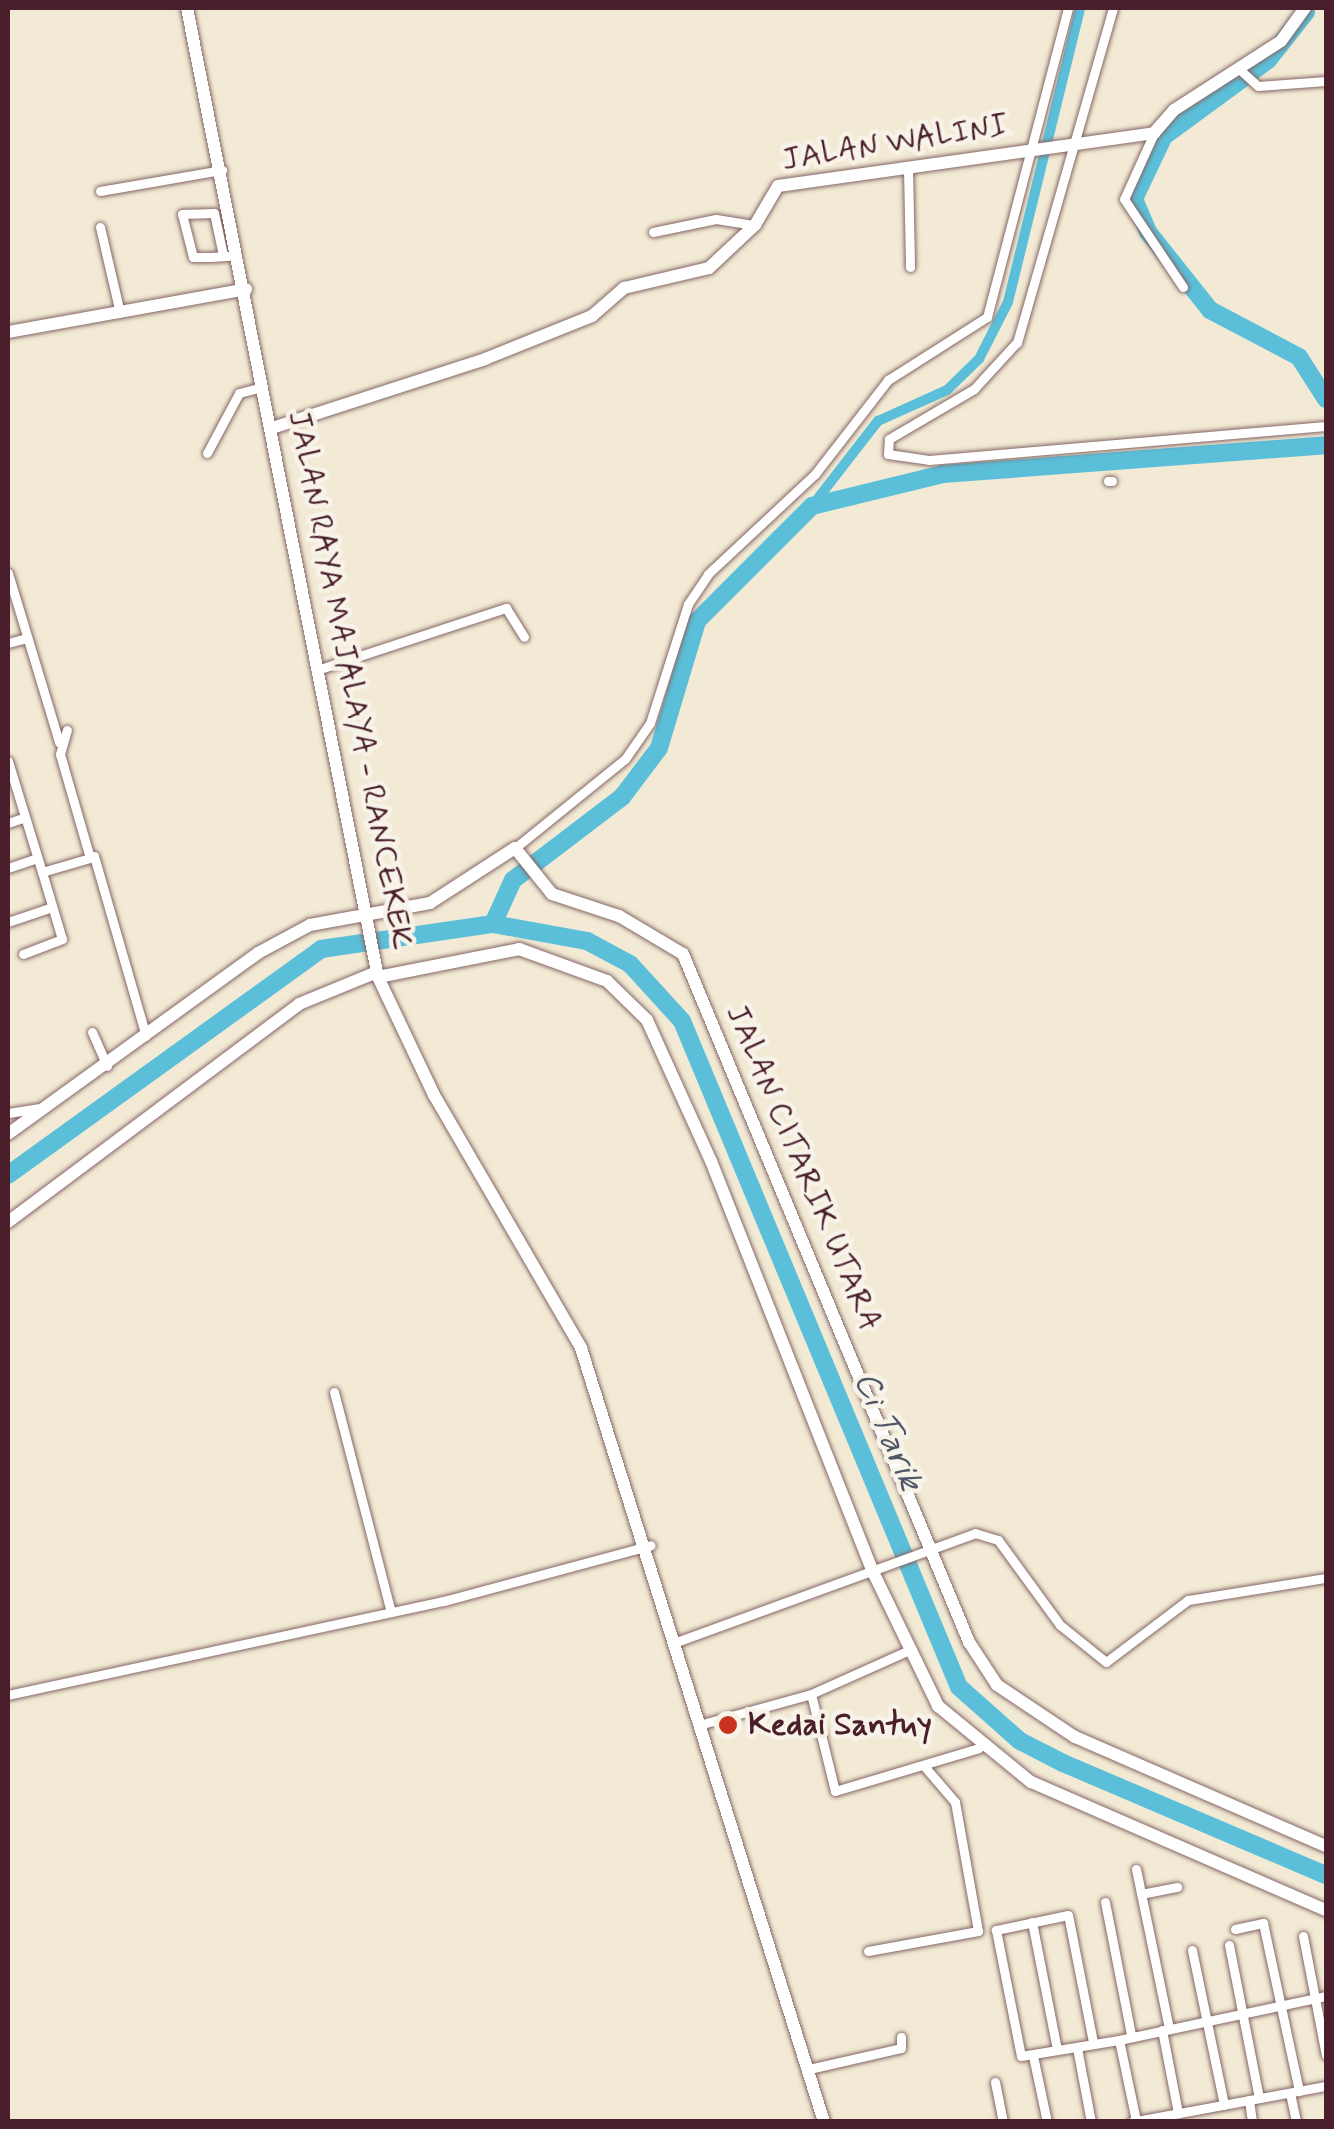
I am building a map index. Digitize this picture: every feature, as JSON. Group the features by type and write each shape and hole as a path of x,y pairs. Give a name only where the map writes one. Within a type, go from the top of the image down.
{"street":[{"name":"JALAN RAYA MAJALAYA - RANCEKEK","path":"187,8 323,668 363,916 376,969 418,1066 582,1348 706,1723 824,2122"},
{"path":"8,1134 147,1040 258,953 310,925 363,916 464,889 625,758 650,723 688,604 708,574 815,474 888,380 987,316 1030,151 1048,107 1068,8"},
{"path":"1114,8 1066,145 1018,342 974,389 889,439 890,457 1326,426"},
{"path":"1182,287 1124,198 1154,133 1174,110 1240,71 1291,32 1306,8"},
{"path":"1240,71 1253,81 1326,81"},
{"name":"JALAN WALINI","path":"275,427 366,404 592,316 624,288 709,268 755,225 778,186 1154,133"},
{"path":"908,168 910,267"},
{"path":"100,191 222,170"},
{"path":"222,256 214,213 182,214 191,255 222,256 238,254"},
{"path":"652,232 716,219 755,225"},
{"path":"100,227 121,315"},
{"path":"8,332 121,315 246,289"},
{"path":"207,452 238,393 266,387"},
{"path":"8,573 147,1040"},
{"path":"323,668 506,608 524,637"},
{"path":"8,643 28,638"},
{"path":"60,744 67,730"},
{"path":"8,760 61,941 24,954"},
{"path":"8,822 25,817"},
{"name":"JALAN CITARIK UTARA","path":"517,849 552,894 620,916 682,954 929,1551 980,1664 1011,1699 1075,1737 1326,1846"},
{"path":"42,872 94,856"},
{"path":"8,868 37,858"},
{"path":"8,906 10,921 52,906"},
{"path":"8,1222 299,1004 376,969 519,948 608,980 647,1020 907,1650 938,1706 980,1748 1030,1782 1326,1910"},
{"path":"92,1032 108,1067"},
{"path":"8,1113 52,1107"},
{"path":"334,1392 391,1612"},
{"path":"680,1642 929,1551 991,1535 1060,1625 1106,1662 1188,1600 1326,1578"},
{"path":"8,1695 391,1612 650,1545"},
{"path":"706,1723 810,1694 907,1650"},
{"path":"810,1694 836,1790 926,1768 980,1748"},
{"path":"868,1952 978,1930 954,1802 926,1768"},
{"path":"1136,1869 1178,2113"},
{"path":"1141,1894 1177,1887"},
{"path":"1105,1902 1131,2035"},
{"path":"1093,2042 1068,1915 996,1930 1019,2052 1034,2056 1321,1997"},
{"path":"1032,1922 1057,2049"},
{"path":"1235,1929 1263,1922 1295,2092 1296,2122"},
{"path":"1304,1936 1321,1997 1326,2054"},
{"path":"1229,1944 1254,2099 1252,2122"},
{"path":"1192,1950 1224,2105"},
{"path":"809,2069 901,2048 901,2037"},
{"path":"1119,2040 1133,2121 1326,2086"},
{"path":"1077,2048 1091,2122"},
{"path":"1034,2056 1047,2122"},
{"path":"995,2082 1003,2122"},
{"path":"1208,2108 1211,2122"}],"waterway":[{"path":"812,506 878,421 947,390 979,359 1008,302 1080,8"},
{"path":"1306,12 1268,60 1164,136 1134,199 1148,232 1210,310 1299,357 1326,399"},
{"path":"493,924 513,880 622,797 659,748 697,621 812,506 943,474 1326,445"},
{"name":"Ci Tarik","path":"8,1175 321,949 493,924 587,941 630,964 682,1021 959,1687 1020,1741 1326,1875"}],"place":[{"name":"Kedai Santuy","path":"728,1725"}]}
